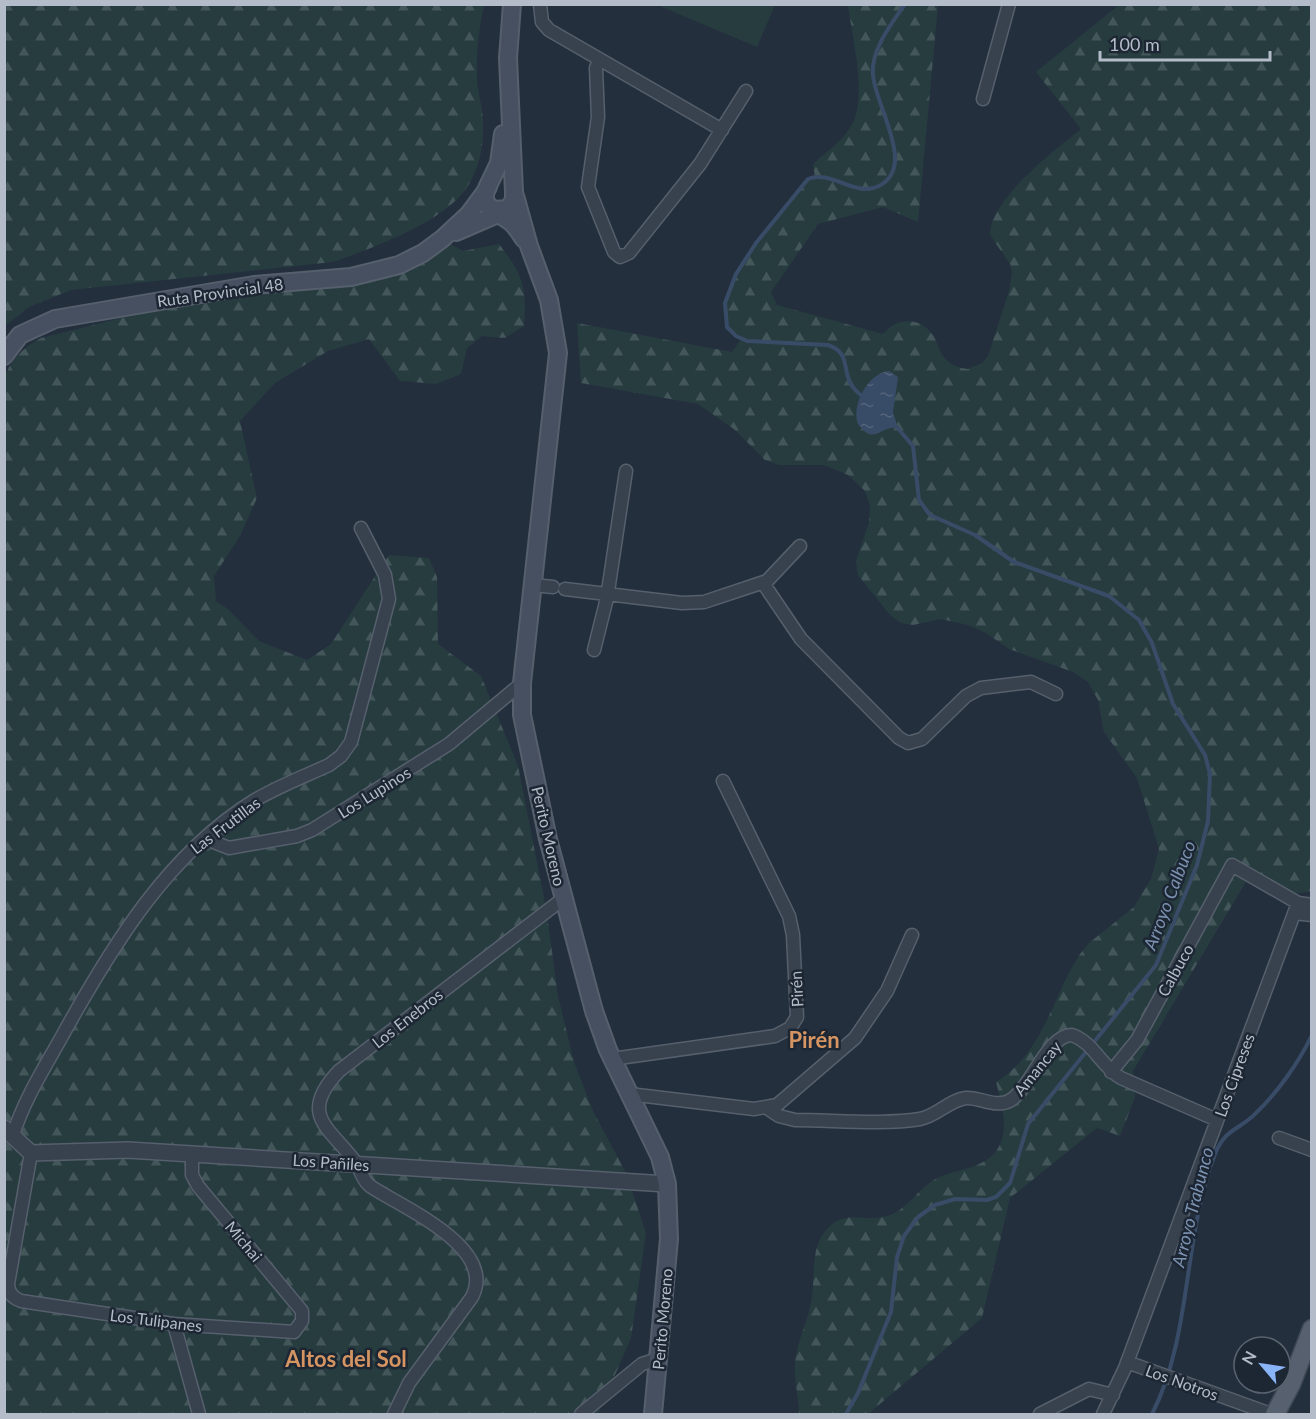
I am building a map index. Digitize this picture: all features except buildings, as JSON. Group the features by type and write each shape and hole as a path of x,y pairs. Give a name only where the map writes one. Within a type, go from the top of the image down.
{"main road":[{"name":"Ruta Provincial 48","path":"4,356 20,335 55,319 254,285 362,275 399,265 423,254 472,211 487,189 499,163 503,145 501,36 504,4"},
{"path":"506,204 508,58 512,4"},
{"path":"500,181 510,186 506,204 486,202 487,189 500,181"},
{"name":"Ruta Provincial 48","path":"442,239 506,204"},
{"name":"Perito Moreno","path":"506,204 513,224 529,246"},
{"name":"Perito Moreno","path":"506,204 529,246 549,300 558,353 522,683 522,715 564,898 594,1011 612,1059 660,1157 667,1184 669,1239 653,1414"},
{"path":"1282,1414 1311,1329"},
{"path":"1282,1414 1299,1387 1311,1353"}],"street":[{"path":"540,4 540,16 545,27 722,130"},
{"path":"983,99 1009,4"},
{"path":"594,57 598,123 588,187 618,256 624,257 629,253 700,164 746,91"},
{"path":"594,650 607,594 626,471"},
{"name":"Las Frutillas","path":"9,1131 90,986 159,884 206,839 255,800 329,765 341,756 351,742 389,599 386,575 361,528"},
{"path":"533,585 693,604 763,583 774,576 800,546"},
{"path":"763,583 801,639 899,738 908,744 922,740 966,696 981,688 1031,682 1056,694"},
{"name":"Los Lupinos","path":"206,839 230,849 312,830 449,744 522,683"},
{"name":"Pirén","path":"612,1059 775,1036 790,1028 797,1017 793,935 789,916 723,781"},
{"name":"Calbuco","path":"1111,1072 1142,1032 1232,865 1296,908"},
{"name":"Los Enebros","path":"356,1164 328,1134 320,1117 322,1098 334,1076 564,898"},
{"path":"1296,908 1311,904"},
{"path":"1296,908 1311,915"},
{"name":"Los Cipreses","path":"1103,1414 1127,1362 1296,908"},
{"path":"629,1094 754,1109 767,1108 787,1098 855,1038 887,991 912,935"},
{"name":"Amancay","path":"767,1108 779,1116 795,1120 909,1120 932,1115 964,1098 1001,1103 1017,1095 1062,1037 1072,1035 1085,1042 1111,1072 1126,1081 1217,1120"},
{"path":"9,1131 31,1153"},
{"path":"1279,1138 1311,1150"},
{"name":"Los Pañiles","path":"31,1153 129,1150 667,1184"},
{"name":"Los Tulipanes","path":"31,1153 8,1284 11,1295 21,1301 174,1324 290,1333 300,1326"},
{"name":"Michai","path":"192,1154 192,1175 198,1186 299,1307 303,1316 300,1326"},
{"path":"356,1164 369,1186 424,1216 444,1232 469,1259 477,1278 472,1297 410,1383 394,1414"},
{"path":"174,1324 199,1414"},
{"path":"581,1414 642,1364 658,1359"},
{"name":"Los Notros","path":"1127,1362 1174,1380 1282,1414"},
{"path":"1040,1414 1089,1389 1099,1389 1113,1395"}],"green space":[{"path":"5,4 484,5 478,41 477,68 483,116 483,138 476,169 469,184 458,198 427,222 387,241 333,262 71,290 29,307 5,326"},
{"path":"775,4 757,47 657,5"},
{"path":"848,5 938,5 918,222 883,207 818,224 771,292 777,305 883,334 901,322 921,324 934,336 945,359 954,365 968,369 982,363 988,356 1009,291 1012,273 1010,264 990,235 993,221 1012,191 1026,176 1081,129 1036,72 1119,5 1311,5 1311,891 1295,894 1253,870 1133,1071 1135,1097 1120,1136 1097,1128 1010,1198 982,1318 868,1414 799,1414 795,1365 799,1341 811,1303 815,1254 821,1237 827,1229 841,1219 879,1218 894,1213 934,1180 977,1165 997,1150 1002,1140 1004,1118 996,1082 1012,1070 1036,1041 1080,954 1089,943 1134,907 1151,879 1159,849 1137,778 1104,732 1098,700 1088,682 1073,672 1009,649 986,633 968,625 941,619 913,625 901,623 890,615 858,575 856,561 869,522 870,506 865,491 848,475 824,465 779,465 765,460 735,430 698,404 581,383 577,323 732,352 741,339 727,325 725,306 731,285 743,262 758,239 801,185 815,177 813,164 842,138 856,116 858,68"},
{"path":"442,239 463,251 499,244 522,282 525,301 524,326 505,338 482,336 467,348 461,374 436,384 400,381 369,339 328,351 275,383 240,421 257,498 240,536 214,576 216,601 229,610 259,641 307,660 331,644 389,555 429,558 437,577 438,644 481,676 518,766 546,908 558,996 574,1062 593,1111 626,1173 646,1233 631,1338 598,1414 5,1414 4,379 18,355 41,338 254,285 425,259 436,255"}],"water":[{"path":"889,371 898,377 893,412 898,428 869,434 858,424 856,416 859,399 874,377"}],"waterway":[{"name":"Arroyo Calbuco","path":"865,399 852,386 844,359 839,351 828,345 747,341 736,336 727,327 725,303 736,274 756,243 808,179 825,178 861,189 870,189 879,186 890,176 895,163 894,148 878,96 873,66 881,41 905,4"},
{"name":"Arroyo Calbuco","path":"846,1414 858,1393 891,1312 897,1257 904,1236 918,1217 935,1205 955,1199 987,1200 996,1197 1010,1183 1028,1124 1156,965 1197,865 1208,821 1210,774 1205,755 1173,704 1152,643 1139,620 1109,596 1014,562 975,535 930,515 919,500 913,446 895,425"},
{"name":"Arroyo Trabunco","path":"1152,1414 1165,1384 1174,1352 1197,1218 1215,1154 1223,1139 1250,1119 1272,1096 1294,1066 1312,1035"}],"district":[{"name":"Pirén","path":"814,1039"},
{"name":"Altos del Sol","path":"346,1358"}]}
